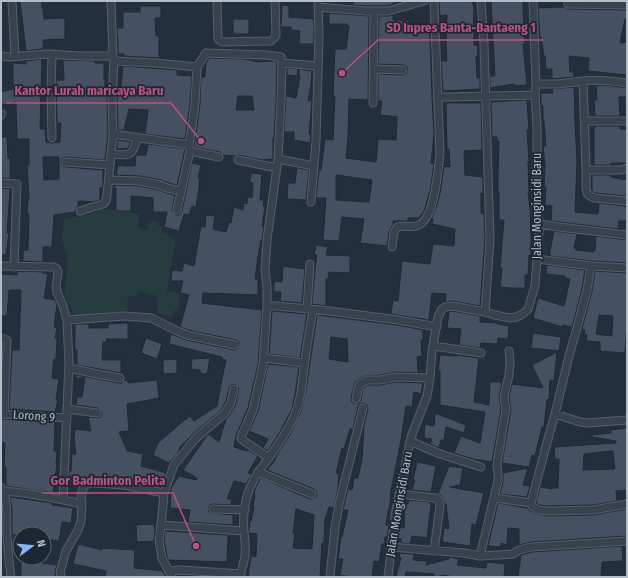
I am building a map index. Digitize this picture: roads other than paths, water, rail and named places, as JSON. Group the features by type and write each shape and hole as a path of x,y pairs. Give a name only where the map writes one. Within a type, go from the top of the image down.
{"street":[{"path":"12,1 15,56"},
{"path":"80,211 103,204 106,201 113,134 111,1"},
{"path":"217,1 218,38 222,42 271,41 276,35 275,1"},
{"path":"311,202 316,140 318,4 374,12 388,11 424,1"},
{"path":"392,246 397,227 418,226 422,223 434,198 440,154 434,1"},
{"path":"481,1 484,36 490,240 485,312"},
{"name":"Jalan Monginsidi Baru","path":"388,577 395,515 399,494 412,434 427,396 433,346 440,312 445,307 452,306 510,318 516,317 528,309 534,293 540,224 537,184 534,1"},
{"path":"568,1 568,4 627,5"},
{"path":"373,104 374,12"},
{"path":"177,210 190,148 197,67 206,53 266,54 281,57 281,102 278,159 267,240 265,270 267,306 264,358 253,410 241,437 241,439 269,458"},
{"path":"52,54 52,138"},
{"path":"1,56 52,54 197,67"},
{"path":"282,63 318,66"},
{"path":"374,69 403,70"},
{"path":"536,84 558,84 592,80 627,83"},
{"path":"583,81 587,193 590,196 602,199 627,202"},
{"path":"438,97 535,95"},
{"path":"585,121 627,121"},
{"path":"113,134 190,148 219,156"},
{"path":"110,154 130,154 135,147 137,138"},
{"path":"278,159 314,166"},
{"path":"238,160 277,168"},
{"path":"66,162 110,165"},
{"path":"586,170 621,170 627,168"},
{"path":"109,180 139,181 181,191"},
{"path":"1,183 17,184 14,267"},
{"path":"540,224 627,235"},
{"path":"537,260 627,268"},
{"path":"234,389 231,403 225,414 195,439 174,465 164,493 159,541 162,558 171,574 180,570 240,576 245,556 244,531 247,495 258,472 269,458 293,418 300,398 310,309 310,264"},
{"path":"1,266 54,267 58,272 56,287 67,320 69,368 63,500"},
{"path":"531,503 556,414 569,356 587,290 591,266"},
{"path":"267,306 310,309 398,320 437,327"},
{"path":"67,320 125,316 151,318 188,335 235,345"},
{"path":"1,338 7,341 2,414"},
{"path":"433,346 481,353"},
{"path":"480,556 495,498 499,475 496,464 506,409 504,397 509,375 509,351"},
{"path":"264,358 304,363"},
{"path":"69,368 120,378"},
{"path":"356,399 359,385 367,380 430,378"},
{"path":"330,577 340,500 363,408"},
{"path":"67,409 96,413"},
{"name":"Lorong 9","path":"2,414 67,418"},
{"path":"556,414 580,422 588,423 627,420"},
{"path":"410,441 440,454 481,467"},
{"path":"258,472 312,494"},
{"path":"61,577 60,572 66,551 78,530 81,521 81,495 85,486 89,483 107,483 164,493"},
{"path":"11,577 4,537 6,500 2,489 30,493 82,504"},
{"path":"399,494 436,498 438,500 440,506 434,550"},
{"path":"495,498 531,503 532,506 538,510 554,511 593,510 627,504"},
{"path":"213,509 245,510"},
{"path":"161,526 244,531"},
{"path":"391,547 464,553 480,556 513,554 518,550 531,546 627,542"}],"place":[{"name":"SD Inpres Banta-Bantaeng 1","path":"342,73"},
{"name":"Kantor Lurah maricaya Baru","path":"201,141"},
{"name":"Gor Badminton Pelita","path":"196,546"}]}
